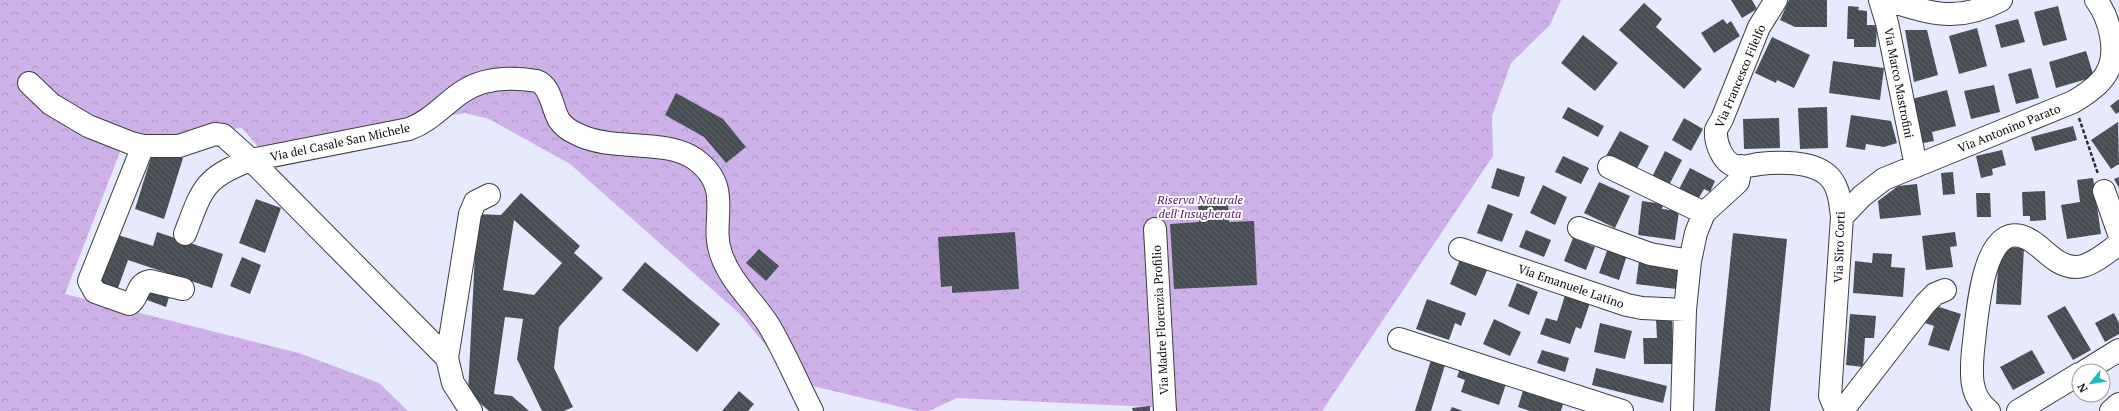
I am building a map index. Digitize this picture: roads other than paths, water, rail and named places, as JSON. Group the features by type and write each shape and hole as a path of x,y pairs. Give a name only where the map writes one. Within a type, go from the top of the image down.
{"street":[{"name":"Via Francesco Filelfo","path":"1741,166 1728,162 1722,155 1719,148 1716,129 1722,120 1759,27 1776,0"},
{"name":"Via Marco Mastrofini","path":"1880,0 1887,24 1916,166"},
{"path":"1888,0 1928,13 1944,15 1972,12 2001,0"},
{"name":"Via Antonino Parato","path":"1842,217 1856,201 1879,182 2073,102 2095,87 2108,70 2111,53 2108,24 2096,0"},
{"name":"Via del Casale San Michele","path":"251,160 409,129 427,121 462,92 482,82 518,78 541,82 559,120 566,127 578,134 600,143 672,150 690,157 704,167 714,183 718,195 720,207 718,239 724,261 775,336 812,411"},
{"path":"29,83 50,104 88,126 143,146 179,146 216,134 223,135 251,160 447,358"},
{"path":"143,146 89,281 95,292 129,304 134,300 140,285 144,282 150,281 183,289"},
{"path":"185,234 196,205 209,182 227,169 251,160"},
{"name":"Via Siro Corti","path":"1741,166 1794,164 1818,169 1834,182 1839,194 1842,217 1830,387 1831,399 1836,410 1840,411 1846,406 1925,304 1935,294 1945,290"},
{"path":"1682,411 1685,310 1690,261 1696,233 1704,213 1738,182 1741,166"},
{"path":"1609,167 1704,213"},
{"path":"2104,191 2119,234"},
{"path":"471,411 453,383 447,358 470,214 475,202 489,196"},
{"path":"1579,228 1650,254 1690,261"},
{"name":"Via Madre Florenzia Profilio","path":"1155,229 1165,411"},
{"path":"1989,411 1975,395 1972,373 1976,326 1984,278 1988,261 1995,246 2006,238 2021,237 2032,241 2061,263 2077,267 2095,260 2119,244"},
{"name":"Via Emanuele Latino","path":"1460,249 1627,305 1642,308 1685,310"},
{"path":"1399,339 1622,411"},
{"path":"2097,363 2119,350"},
{"path":"2018,411 2071,379"},
{"path":"2111,411 2119,404"}],"park label":[{"name":"Riserva Naturale dell'Insugherata","path":"1200,206"}]}
